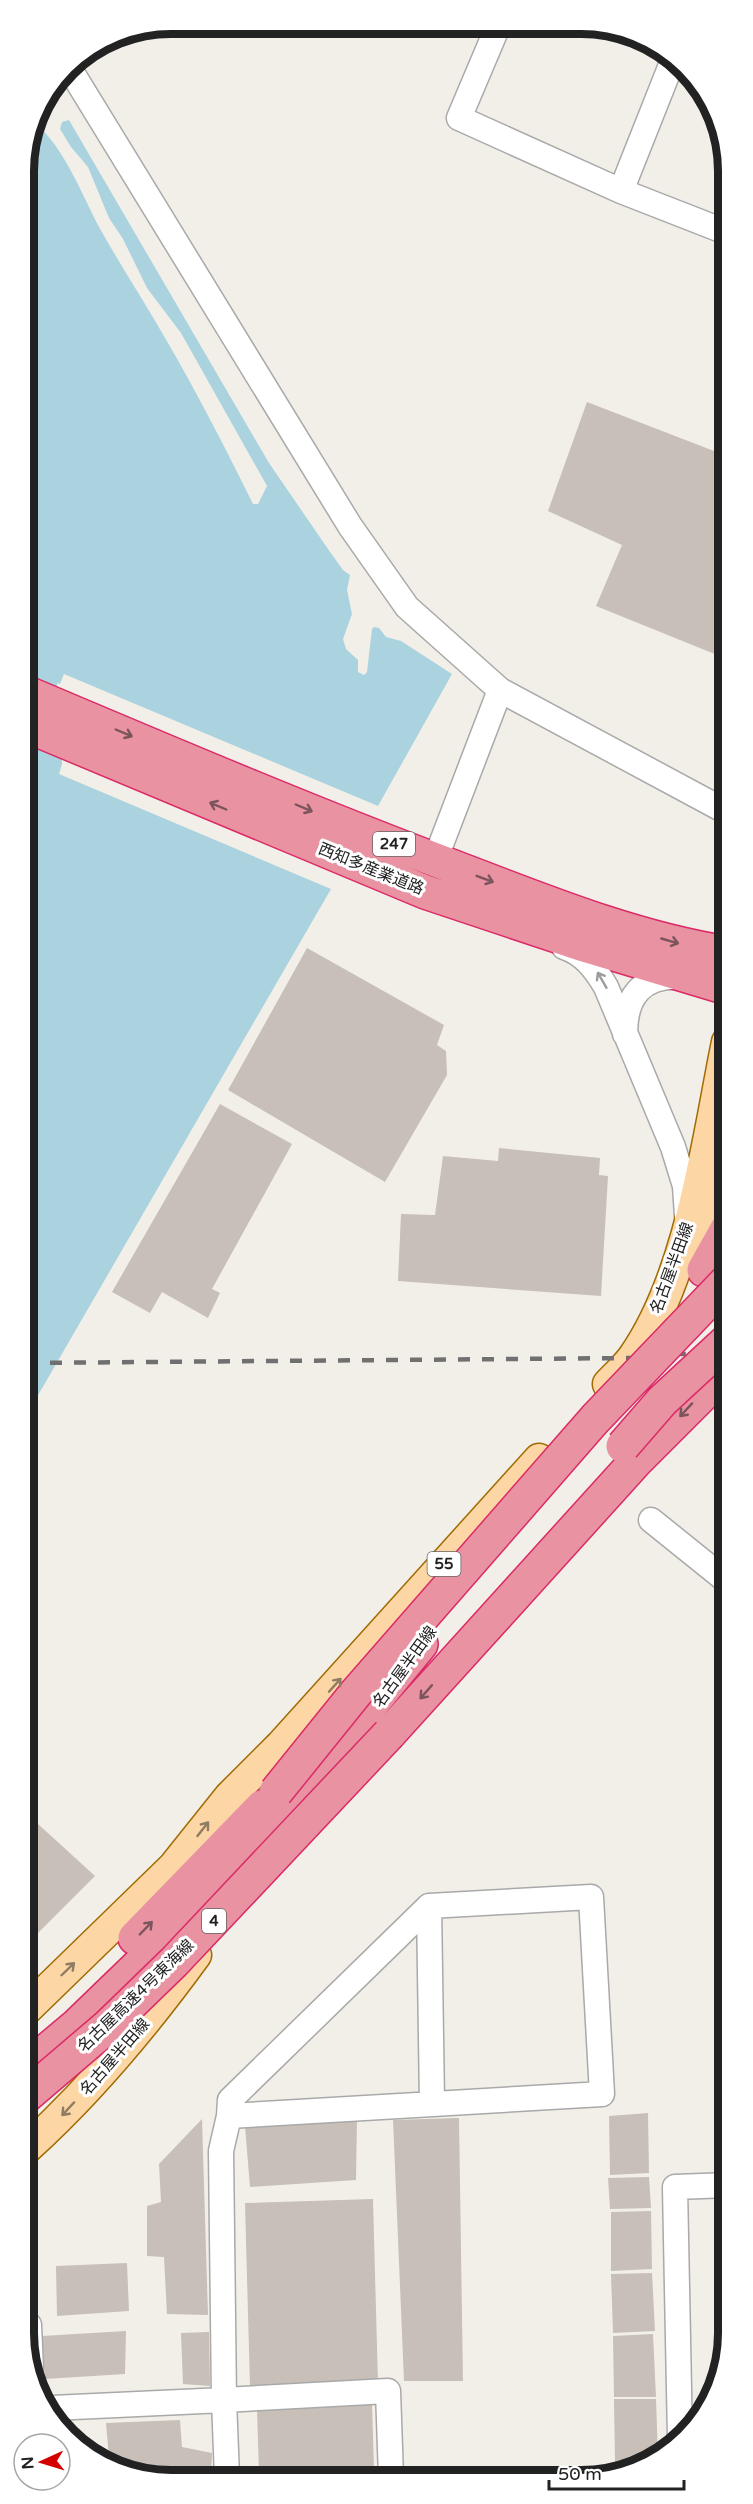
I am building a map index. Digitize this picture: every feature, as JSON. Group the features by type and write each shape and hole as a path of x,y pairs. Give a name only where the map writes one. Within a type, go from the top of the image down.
{"highway":[{"name":"西知多産業道路","path":"35,696 435,860 606,922 696,948 718,952"},
{"name":"西知多産業道路","path":"35,729 425,892 718,986"},
{"path":"276,1792 355,1694 595,1419 716,1275"},
{"path":"34,2031 143,1931 276,1792 460,1596 577,1462 718,1314"},
{"path":"449,1666 565,1511 662,1401 718,1348"},
{"path":"449,1666 638,1459 718,1379"},
{"path":"34,2061 77,2025 227,1880 421,1644"},
{"name":"名古屋高速4号東海線","path":"34,2089 108,2026 174,1962 389,1734 449,1666"}],"main road":[{"name":"名古屋半田線","path":"34,2002 173,1867 228,1797 333,1688 633,1358 653,1321 687,1235 718,1087"},
{"name":"名古屋半田線","path":"34,2141 74,2102 153,2013 421,1644 507,1530 669,1354 701,1284 716,1275 718,1254"}],"street":[{"path":"495,34 459,118 621,191 718,229"},
{"path":"621,191 670,68"},
{"path":"74,76 350,526 407,607 500,690 718,807"},
{"path":"435,860 500,690"},
{"path":"425,892 583,956 602,981 667,1134 685,1186 687,1235"},
{"path":"625,1034 628,1006 641,988 659,978 690,978"},
{"path":"667,1134 685,1143 694,1142 709,1132"},
{"path":"651,1520 718,1574"},
{"path":"226,2470 220,2151 231,2100 429,1906 591,1898 602,2094 229,2116"},
{"path":"429,1906 432,2103"},
{"path":"680,2428 675,2187 718,2185"},
{"path":"57,2408 388,2391 391,2470"}],"water":[{"path":"69,120 269,463 343,570 350,575 347,590 352,614 343,639 346,649 358,660 358,672 364,675 367,672 374,627 379,628 386,637 401,641 452,674 378,806 64,674 60,684 57,683 62,764 59,774 331,889 34,1401 35,162 42,129 65,160 103,234 190,382 253,504 258,504 267,486 181,333 147,288 123,239 109,218 88,167 71,147 60,129 62,122"}],"building":[{"path":"587,402 718,453 718,655 596,606 622,545 548,511"},
{"path":"307,948 444,1025 437,1045 446,1051 447,1075 385,1182 228,1090"},
{"path":"220,1104 292,1144 212,1289 220,1293 208,1318 162,1292 150,1313 112,1292"},
{"path":"499,1148 600,1158 599,1175 608,1176 601,1296 398,1281 401,1214 435,1215 443,1156 498,1161"},
{"path":"34,1821 95,1876 34,1937"},
{"path":"648,2113 649,2173 610,2175 609,2116"},
{"path":"357,2118 356,2180 250,2187 245,2126"},
{"path":"459,2118 463,2381 404,2381 393,2120"},
{"path":"202,2119 208,2315 167,2314 164,2257 147,2256 147,2206 161,2202 159,2164"},
{"path":"649,2177 651,2208 610,2209 608,2178"},
{"path":"373,2199 378,2384 250,2387 245,2203"},
{"path":"651,2211 652,2269 611,2271 611,2212"},
{"path":"127,2263 129,2311 57,2316 56,2266"},
{"path":"652,2273 655,2331 613,2333 611,2274"},
{"path":"126,2331 125,2374 45,2379 42,2336"},
{"path":"209,2332 210,2386 183,2384 181,2333"},
{"path":"653,2334 656,2397 614,2397 613,2336"},
{"path":"614,2399 656,2399 658,2446 627,2461 615,2462"},
{"path":"372,2404 374,2469 259,2470 257,2409"},
{"path":"180,2420 182,2447 212,2453 211,2470 171,2470 145,2467 111,2455 109,2454 106,2423"}],"railway":[{"path":"34,1363 633,1358 669,1354 718,1354"}]}
